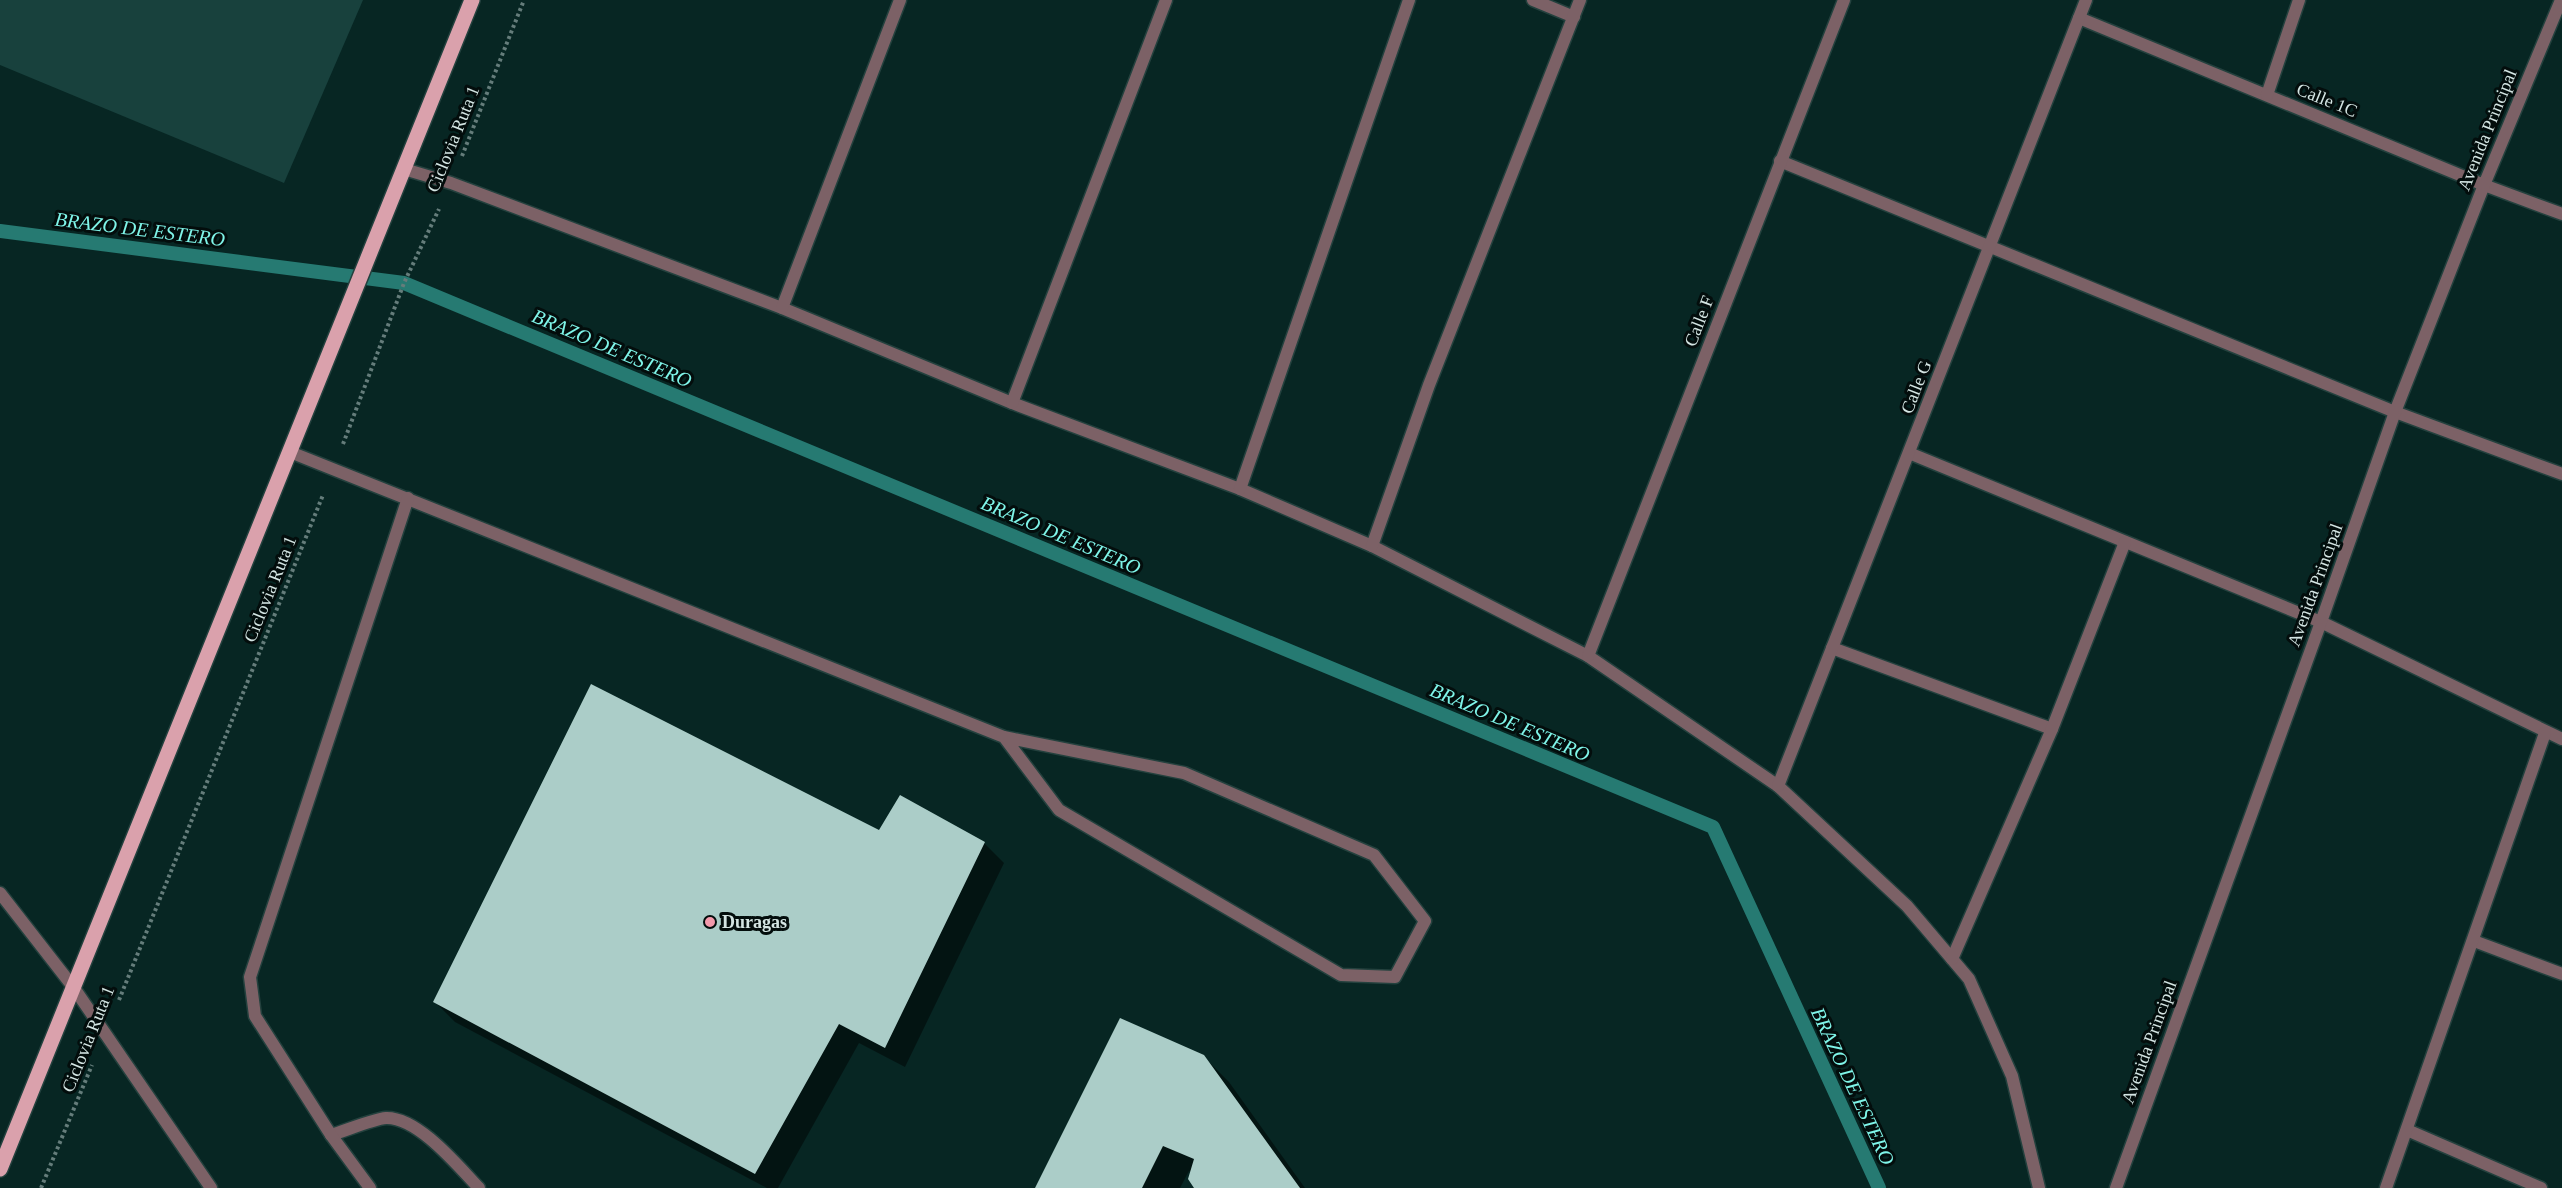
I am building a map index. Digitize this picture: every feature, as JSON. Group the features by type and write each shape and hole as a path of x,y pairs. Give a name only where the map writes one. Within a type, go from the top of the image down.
{"main road":[{"path":"0,1169 472,0"}],"street":[{"path":"782,308 900,0"},
{"path":"1012,403 1166,0"},
{"path":"1240,489 1409,0"},
{"path":"1533,0 1574,17"},
{"path":"1372,546 1429,385 1580,0"},
{"name":"Calle F","path":"1588,656 1844,0"},
{"name":"Calle G","path":"1778,786 2086,0"},
{"path":"2267,95 2299,0"},
{"name":"Avenida Principal","path":"2116,1188 2395,412 2484,185 2561,0"},
{"name":"Calle 1C","path":"2079,18 2484,185 2562,214"},
{"path":"1780,161 2395,412 2562,474"},
{"path":"404,169 451,183 782,308 1012,403 1240,489 1372,546 1588,656 1778,786 1906,906 1952,959 1969,980 2012,1076 2039,1188"},
{"path":"290,452 1004,736 1184,773 1374,855 1425,921 1395,977 1341,975 1059,810 1004,736"},
{"path":"1909,453 2321,622 2545,733 2562,739"},
{"path":"370,1188 332,1135 255,1016 250,977 408,498"},
{"path":"1952,959 2052,729 2125,542"},
{"path":"1832,648 2052,729"},
{"path":"2386,1188 2545,733"},
{"path":"0,893 74,988 211,1188"},
{"path":"2474,941 2562,974"},
{"path":"332,1135 386,1118 410,1125 429,1138 479,1188"},
{"path":"2407,1130 2541,1188"}],"path":[{"name":"Ciclovia Ruta 1","path":"41,1188 333,469 404,283 451,183 524,0"}],"shaded area":[{"path":"0,0 363,0 284,183 0,65"}],"building":[{"name":"Duragas","path":"591,684 879,830 900,795 985,842 885,1048 839,1024 755,1174 433,1002"},
{"path":"1120,1018 1204,1055 1300,1188 1194,1188 1188,1179 1194,1159 1163,1146 1142,1188 1035,1188"}],"waterway":[{"name":"BRAZO DE ESTERO","path":"0,231 404,283 1713,827 1879,1188"}],"place":[{"name":"Duragas","path":"710,922"}]}
